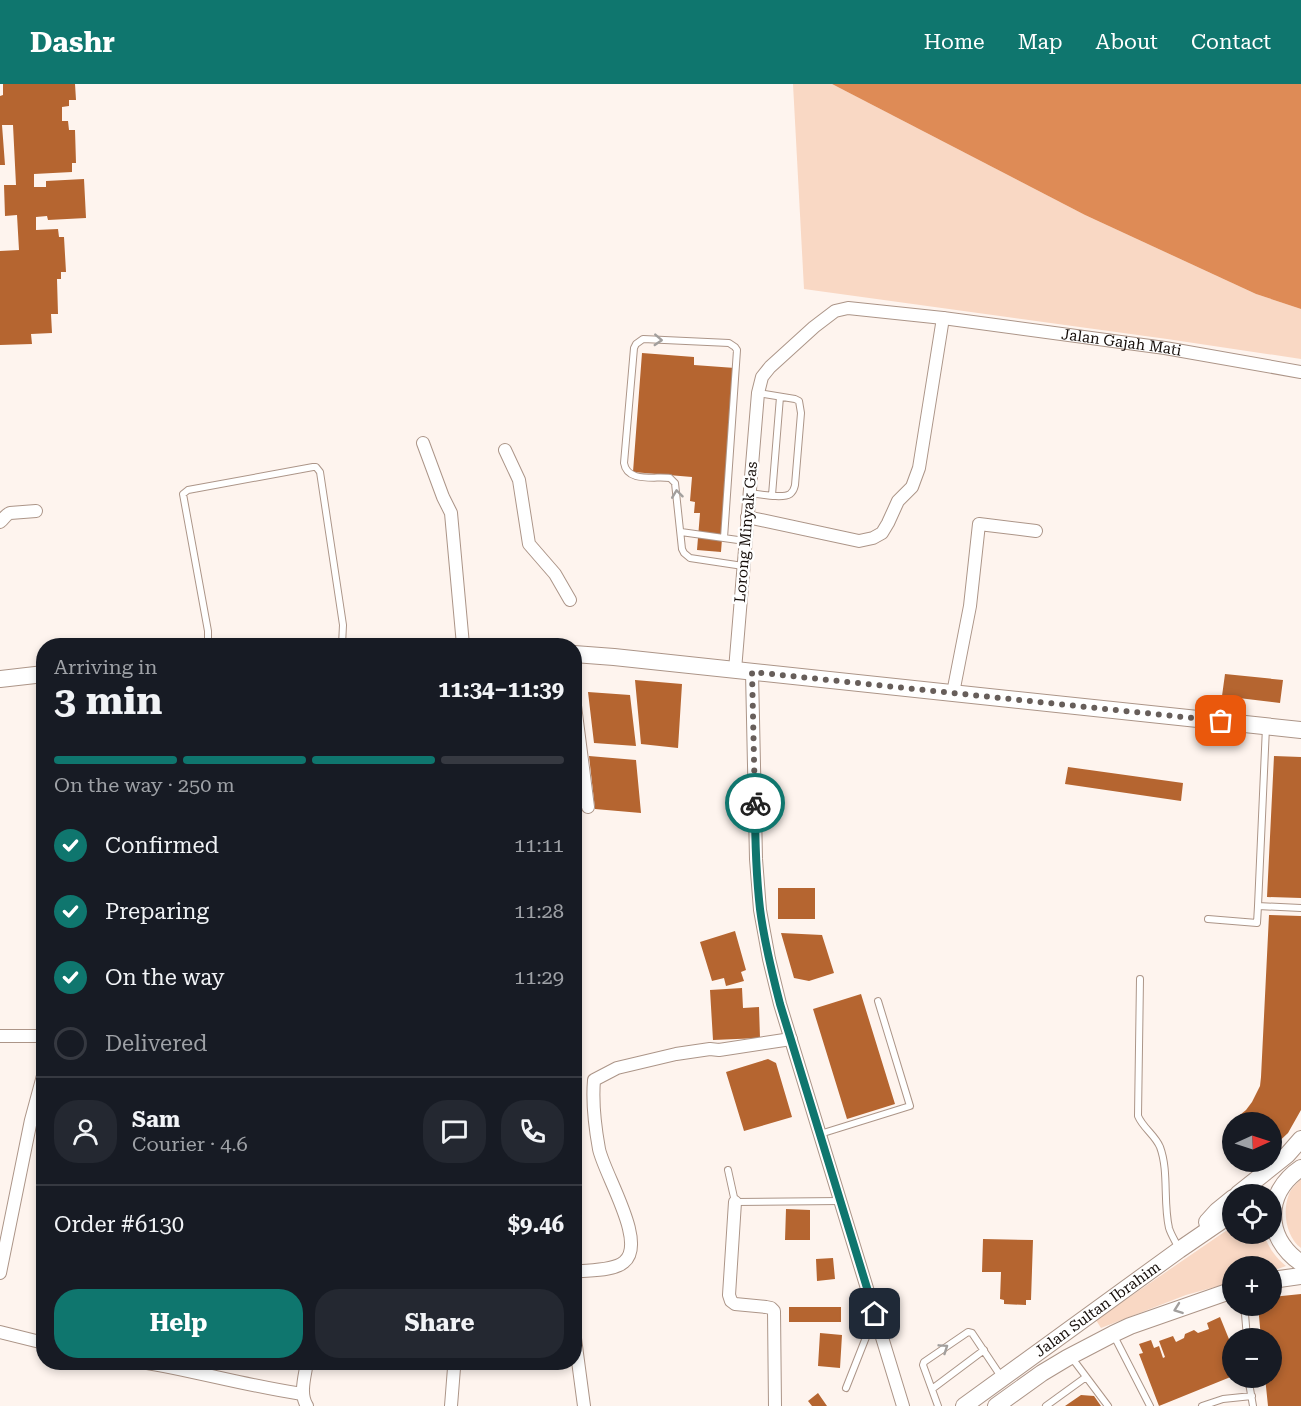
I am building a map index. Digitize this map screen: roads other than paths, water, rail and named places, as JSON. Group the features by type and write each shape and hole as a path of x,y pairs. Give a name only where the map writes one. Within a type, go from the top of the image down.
{"main road":[{"path":"582,655 1301,730"},
{"path":"0,679 36,675"},
{"path":"1251,1184 1287,1155 1301,1139"},
{"path":"1276,1184 1300,1167"},
{"path":"1300,1167 1284,1181 1277,1194 1274,1220 1282,1246 1301,1263"},
{"path":"1182,1248 1222,1206"},
{"name":"Jalan Sultan Ibrahim","path":"964,1406 1222,1221"},
{"path":"1282,1279 1301,1276"},
{"name":"Jalan Sultan Ibrahim","path":"996,1406 1042,1373 1113,1334 1222,1294"}],"street":[{"name":"Jalan Gajah Mati","path":"758,393 762,377 770,367 835,311 848,308 943,318 1165,348 1301,372"},
{"path":"747,517 859,541 882,533 898,501 912,487 919,468 943,318"},
{"name":"Lorong Minyak Gas","path":"758,393 743,566 743,671 760,910 769,959 791,1039 900,1404"},
{"path":"423,442 443,497 452,513 462,638"},
{"path":"505,450 519,480 529,544 555,573 570,600"},
{"path":"0,522 10,513 36,511"},
{"path":"953,693 970,606 979,524 1036,531"},
{"path":"582,760 588,807"},
{"path":"0,1036 36,1036"},
{"path":"582,1271 613,1267 625,1262 631,1251 631,1236 624,1213 600,1152 592,1098 594,1080 617,1068 676,1054 791,1039"},
{"path":"0,1273 3,1239 36,1102"},
{"path":"735,1202 729,1295 735,1304 766,1307 774,1311 775,1406"},
{"path":"0,1332 36,1341"},
{"path":"187,1370 305,1400 307,1370"},
{"path":"451,1406 454,1370"},
{"path":"579,1370 584,1406"}],"lane":[{"path":"724,538 737,350 729,343 642,339 634,348 624,466 628,472 643,478 666,477 673,480 676,486 684,554 690,558 743,566"},
{"path":"749,493 788,495 793,492 796,473 799,401 758,393"},
{"path":"772,495 780,397"},
{"path":"208,638 183,494 188,490 313,467 319,469 320,472 343,625 342,638"},
{"path":"681,532 745,541"},
{"path":"1208,920 1257,923 1266,726"},
{"path":"1258,906 1301,908"},
{"path":"1140,979 1138,1116 1160,1146 1170,1230 1182,1248"},
{"path":"820,1134 910,1106 878,1001"},
{"path":"728,1170 735,1202 841,1201"},
{"path":"846,1388 875,1314"},
{"path":"938,1406 923,1365 924,1362 968,1332 972,1333 1002,1378"},
{"path":"1113,1334 1150,1406"},
{"path":"932,1389 984,1350"},
{"path":"1071,1356 1108,1406"},
{"path":"1046,1406 1086,1377"},
{"path":"1250,1388 1253,1406"},
{"path":"1202,1406 1223,1399 1252,1396"}]}
